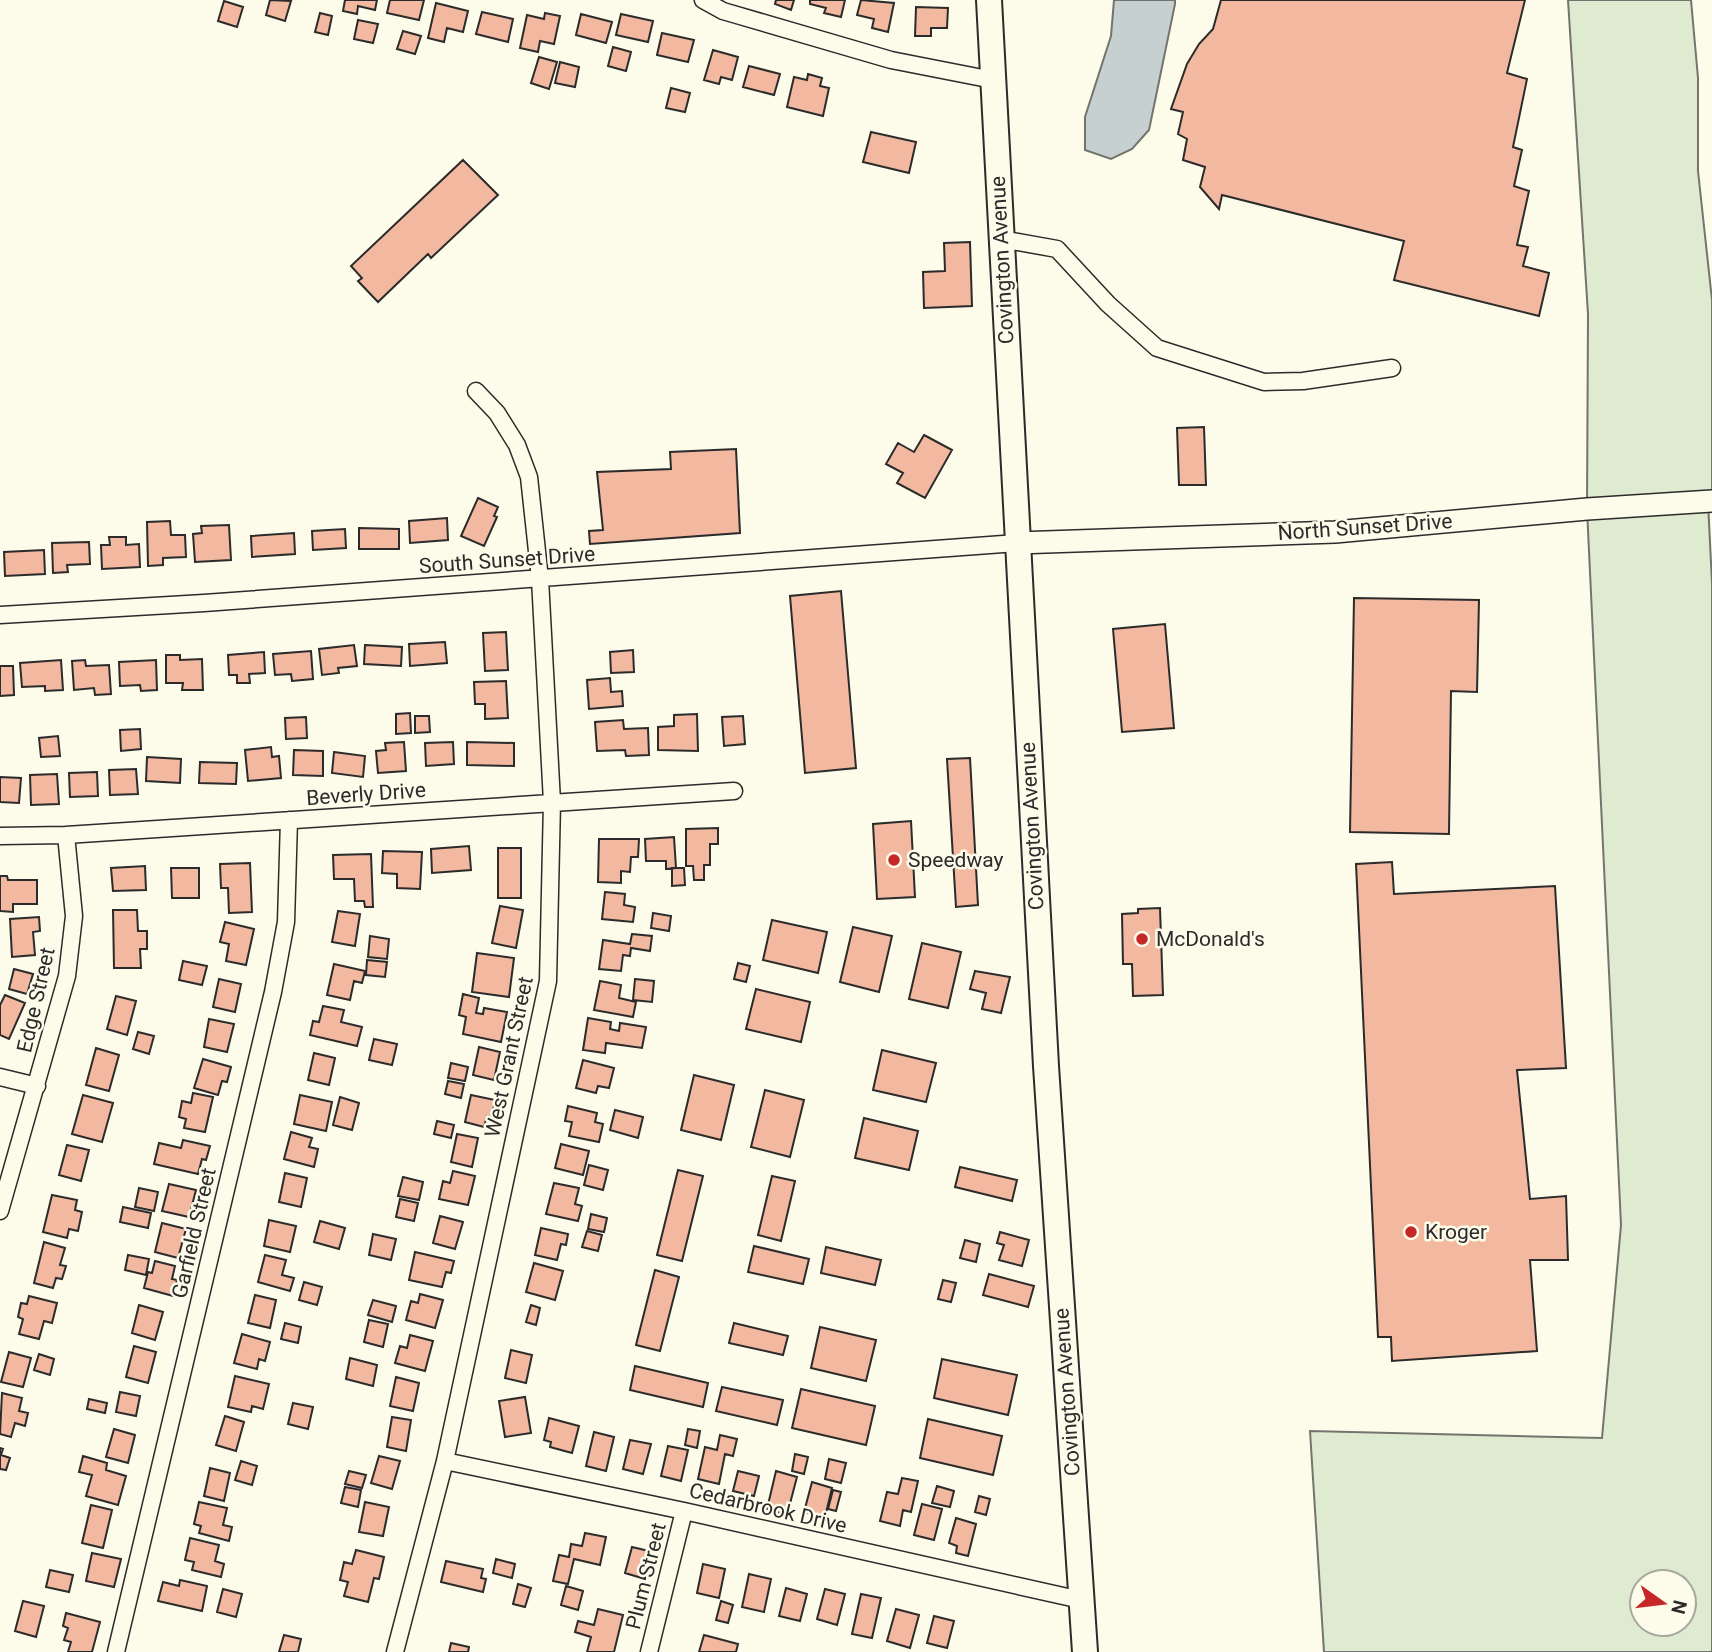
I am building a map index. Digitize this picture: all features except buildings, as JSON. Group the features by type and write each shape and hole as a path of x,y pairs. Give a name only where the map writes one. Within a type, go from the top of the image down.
{"main road":[{"name":"Covington Avenue","path":"989,0 1046,1066 1085,1652"},
{"name":"North Sunset Drive","path":"1017,542 1335,532 1575,510 1712,501"}],"street":[{"path":"703,0 723,11 891,60 993,80"},
{"path":"1001,239 1057,249 1108,304 1157,348 1264,382 1303,381 1391,368"},
{"name":"West Grant Street","path":"396,1652 445,1461 548,981 552,802 540,579 529,477 517,445 497,413 476,391"},
{"name":"South Sunset Drive","path":"0,615 218,603 1017,542"},
{"name":"Beverly Drive","path":"0,836 66,835 734,791"},
{"name":"Garfield Street","path":"116,1652 273,992 286,922 289,820"},
{"name":"Edge Street","path":"0,1212 66,975 74,916 66,835"},
{"path":"0,1077 37,1086"},
{"name":"Cedarbrook Drive","path":"445,1461 684,1511 1081,1600"},
{"name":"Plum Street","path":"649,1652 684,1511"}],"green space":[{"path":"1568,0 1691,0 1698,78 1698,171 1712,300 1712,501 1708,502 1712,583 1712,1652 1324,1652 1310,1431 1602,1438 1621,1225 1587,509 1588,314"}],"shaded area":[{"path":"1114,0 1175,0 1175,4 1149,130 1132,149 1111,159 1085,150 1085,117 1111,36"}],"place":[{"name":"Speedway","path":"894,860"},
{"name":"McDonald's","path":"1142,939"},
{"name":"Kroger","path":"1411,1232"}]}
